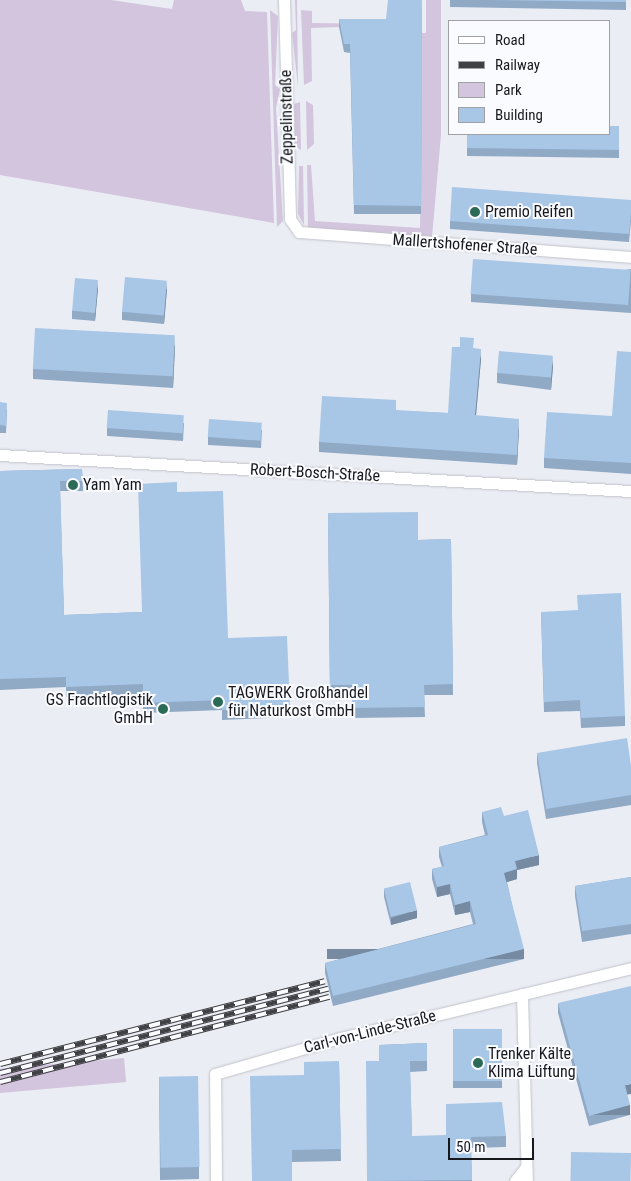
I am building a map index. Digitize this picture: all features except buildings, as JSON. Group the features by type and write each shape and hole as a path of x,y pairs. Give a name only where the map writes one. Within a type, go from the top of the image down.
{"street":[{"name":"Zeppelinstraße","path":"284,0 290,219 299,232"},
{"name":"Mallertshofener Straße","path":"299,232 631,257"},
{"name":"Robert-Bosch-Straße","path":"0,455 631,491"},
{"name":"Carl-von-Linde-Straße","path":"216,1181 215,1074 340,1038 631,968"},
{"path":"522,994 527,1181"},
{"path":"515,1181 526,1167"}],"green space":[{"path":"0,0 111,0 172,9 174,0 241,0 245,11 267,12 274,223 0,175"},
{"path":"295,0 297,0 298,87 292,33 296,30"},
{"path":"426,0 441,0 441,135 432,237 308,228 307,165 311,165 315,221 420,228 422,40 339,27 311,28 312,81 304,85 301,10 312,11 312,23 382,24 389,33 426,33"},
{"path":"270,10 278,16 275,85 280,89 276,108 283,221 277,227"},
{"path":"306,101 313,105 314,144 307,150"},
{"path":"300,102 301,150 295,146 294,104"},
{"path":"299,166 303,166 304,225 298,214"},
{"path":"124,1058 126,1082 0,1093 0,1069"}],"railway":[{"path":"0,1064 325,981"},
{"path":"0,1073 328,989"},
{"path":"0,1082 329,997"}],"place":[{"name":"Premio Reifen","path":"475,212"},
{"name":"Yam Yam","path":"73,485"},
{"name":"TAGWERK Großhandel für Naturkost GmbH","path":"218,702"},
{"name":"GS Frachtlogistik GmbH","path":"163,709"},
{"name":"Trenker Kälte Klima Lüftung","path":"478,1063"}]}
